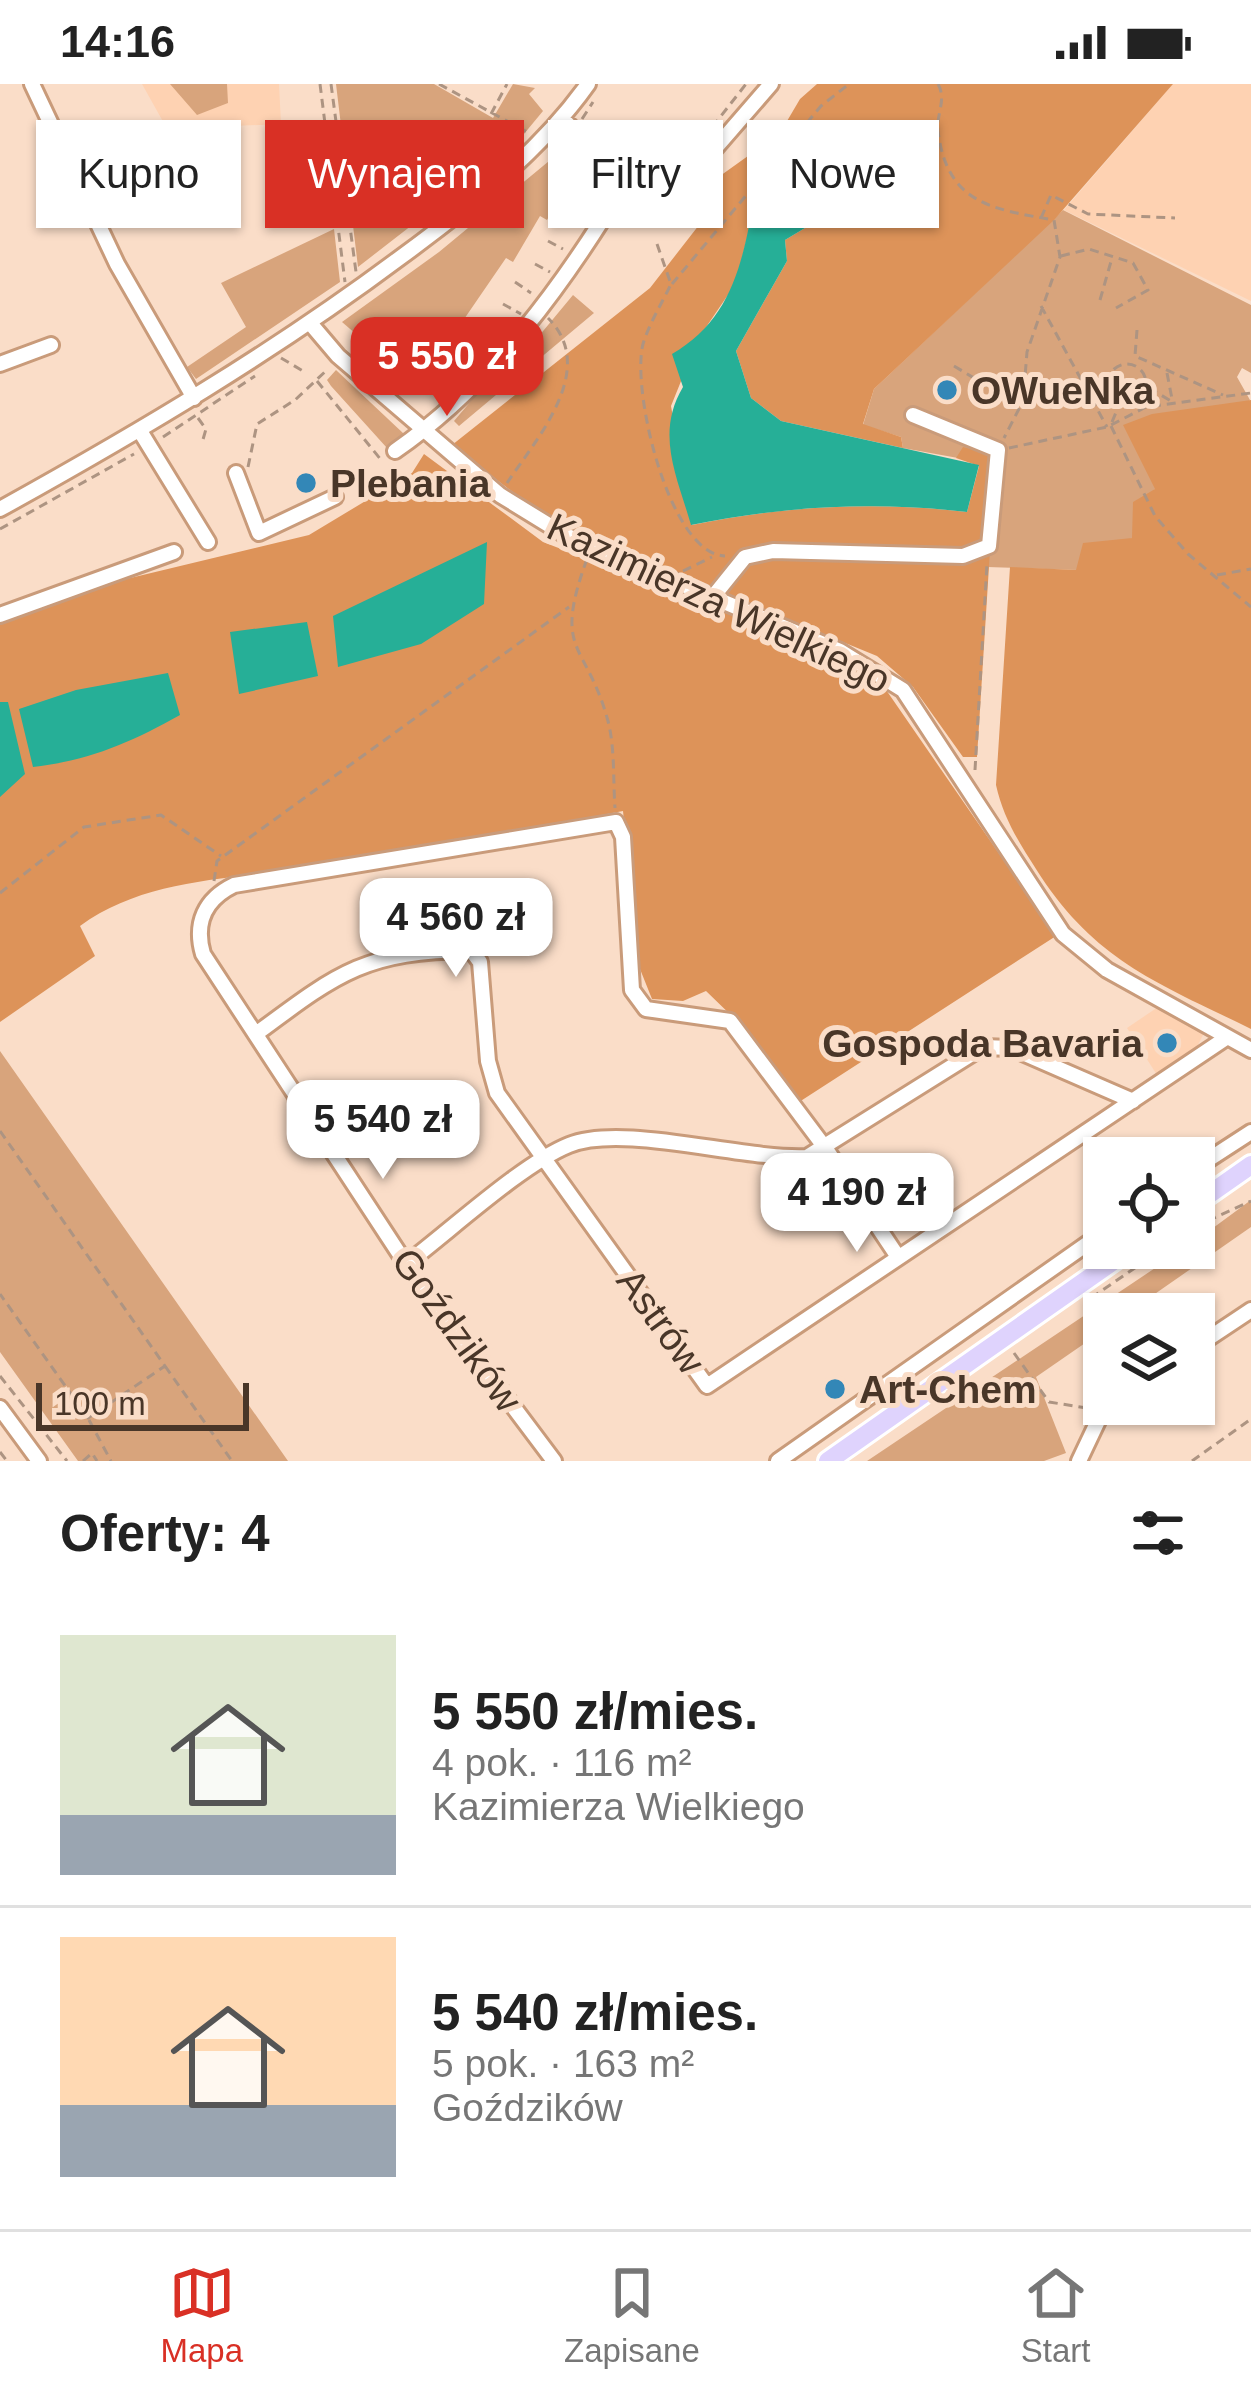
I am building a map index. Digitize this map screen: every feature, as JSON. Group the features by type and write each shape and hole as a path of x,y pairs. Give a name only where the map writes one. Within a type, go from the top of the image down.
{"main road":[{"path":"1215,1191 1251,1166"},
{"path":"827,1461 1102,1269"}],"street":[{"path":"32,84 117,264 194,398"},
{"path":"723,139 771,84"},
{"path":"572,120 595,86"},
{"path":"0,509 140,431 310,323 449,222 548,140"},
{"path":"388,456 423,431 540,310 595,228"},
{"name":"Kazimierza Wielkiego","path":"310,323 423,431 500,495 565,536 840,651 903,690 1063,934 1107,970 1251,1050"},
{"path":"0,364 51,345"},
{"path":"712,598 745,557 773,551 963,556 989,546 998,450 914,415"},
{"path":"140,431 208,542"},
{"path":"242,469 259,532 335,497"},
{"path":"0,615 174,552"},
{"path":"216,889 616,822 623,837 632,990 646,1009 730,1022 826,1149 898,1257"},
{"name":"Goździków","path":"216,889 206,907 199,939 203,954 406,1264 554,1461"},
{"path":"256,1034 358,964 394,955 471,950 480,962 488,1061 497,1093 544,1160"},
{"name":"Astrów","path":"544,1160 707,1386 1226,1038"},
{"path":"406,1264 572,1143 628,1139 772,1159 806,1157 826,1149 983,1047 998,1045 1133,1101"},
{"path":"1215,1155 1251,1132"},
{"path":"778,1461 1083,1247"},
{"path":"1215,1334 1251,1310"},
{"path":"0,1408 39,1461"},
{"path":"1079,1461 1094,1425"}],"path":[{"path":"320,84 345,282 374,262"},
{"path":"331,84 356,274"},
{"path":"439,84 503,120"},
{"path":"490,114 507,84"},
{"path":"718,120 746,84"},
{"path":"713,556 685,531 642,413 643,344 671,284 821,106 849,84"},
{"path":"938,84 944,94 937,128 952,181 990,209 1054,220 1060,257 1042,300 1021,406 998,450"},
{"path":"572,120 595,86"},
{"path":"1041,218 1051,195 1088,214 1175,218"},
{"path":"577,241 583,230 580,228"},
{"path":"548,242 570,253"},
{"path":"656,244 671,284"},
{"path":"1060,257 1089,249 1132,262 1148,290 1116,308"},
{"path":"1100,300 1113,256"},
{"path":"535,264 560,279"},
{"path":"515,283 541,294"},
{"path":"1042,300 1155,516 1251,607"},
{"path":"479,366 523,314 503,304"},
{"path":"500,495 561,399 568,362 562,332 540,310"},
{"path":"482,325 505,336"},
{"path":"1137,331 1135,356 1224,396"},
{"path":"470,345 487,356"},
{"path":"280,358 303,371"},
{"path":"1128,363 1142,370 1146,386 1141,397 1120,401 1107,383 1114,369 1128,363"},
{"path":"448,365 471,375 462,386"},
{"path":"954,366 1021,406"},
{"path":"242,469 256,424 327,370"},
{"path":"1167,371 1172,402"},
{"path":"316,380 388,456"},
{"path":"1146,386 1172,402"},
{"path":"998,450 1110,425 1146,407 1251,393"},
{"path":"1110,425 1120,401"},
{"path":"197,417 206,429 202,443"},
{"path":"973,796 989,546"},
{"path":"591,548 569,607 573,646 608,722 616,822"},
{"path":"666,579 713,556 745,557"},
{"path":"1215,575 1251,569"},
{"path":"216,889 222,857 569,607"},
{"path":"0,893 84,827 160,815 222,857"},
{"path":"0,1131 232,1461"},
{"path":"1215,1217 1248,1202 1251,1211"},
{"path":"0,1294 88,1418 111,1461"},
{"path":"1013,1352 1049,1402 1083,1405"},
{"path":"88,1418 165,1366"},
{"path":"0,1376 67,1461"},
{"path":"1192,1461 1251,1419"},
{"path":"0,1452 7,1461"},
{"path":"82,1461 92,1453 97,1461"}],"shaded area":[{"path":"142,84 279,84 281,120 241,126 241,120 162,120"},
{"path":"170,84 227,84 228,103 197,115"},
{"path":"336,84 434,84 493,118 513,84 535,88 529,94 543,111 524,134 524,120 340,120"},
{"path":"817,84 1173,84 1054,220 874,389 863,424 901,437 903,448 781,421 751,398 736,351 787,261 785,240 805,228 939,228 939,120 788,120 800,99"},
{"path":"1173,84 1251,84 1251,301 1064,210"},
{"path":"747,157 750,228 736,283 698,339 671,406 692,525 829,507 967,512 979,466 956,458 963,447 996,455 977,757 963,757 913,687 877,656 554,524 452,445 650,288 697,228 723,228 723,174"},
{"path":"548,162 548,218 540,216 513,262 506,258 447,344 440,341 416,386 342,322 468,228 524,228 524,182"},
{"path":"1063,210 1251,305 1251,373 1242,368 1237,377 1250,400 1155,489 1132,538 1077,570 987,567 996,456 958,458 671,406 903,448 901,437 863,425 874,389"},
{"path":"353,228 408,228 358,267"},
{"path":"334,229 340,282 196,379 187,367 246,327 221,283"},
{"path":"573,295 594,313 459,426 454,421 488,381 499,384"},
{"path":"336,370 404,434 387,448 327,380"},
{"path":"1251,400 1251,1029 1130,966 1081,926 1023,849 996,785 1010,567 1076,570 1083,543 1132,538 1133,502 1155,489 1123,425 1152,414"},
{"path":"424,454 543,542 735,616 882,684 1056,936 796,1104 737,1021 706,991 683,1001 652,999 638,964 623,811 325,865 197,882 136,897 80,926 95,956 0,1022 0,625 68,593 309,535 412,473"},
{"path":"1158,1007 1205,1031 1196,1049 1157,1075 1127,1028"},
{"path":"0,1051 288,1461 78,1461 0,1352"},
{"path":"1251,1200 1251,1227 1215,1252 1215,1227"},
{"path":"1154,1269 1191,1269 1156,1293 1118,1293"},
{"path":"1083,1316 1083,1345 1036,1377 1066,1453 1044,1461 867,1461"}],"water":[{"path":"748,228 805,228 785,240 787,261 736,351 751,398 781,421 979,465 967,512 829,507 691,525 671,455 670,422 683,387 672,354 704,330 725,300"},
{"path":"487,542 484,604 421,644 338,667 333,616"},
{"path":"307,622 318,676 239,694 230,632"},
{"path":"168,673 180,715 109,749 33,767 19,709 76,690"},
{"path":"0,702 8,702 25,774 0,797"}],"place":[{"name":"OWueNka","path":"947,390"},
{"name":"Plebania","path":"306,483"},
{"name":"Gospoda Bavaria","path":"1167,1043"},
{"name":"Art-Chem","path":"835,1389"}]}
